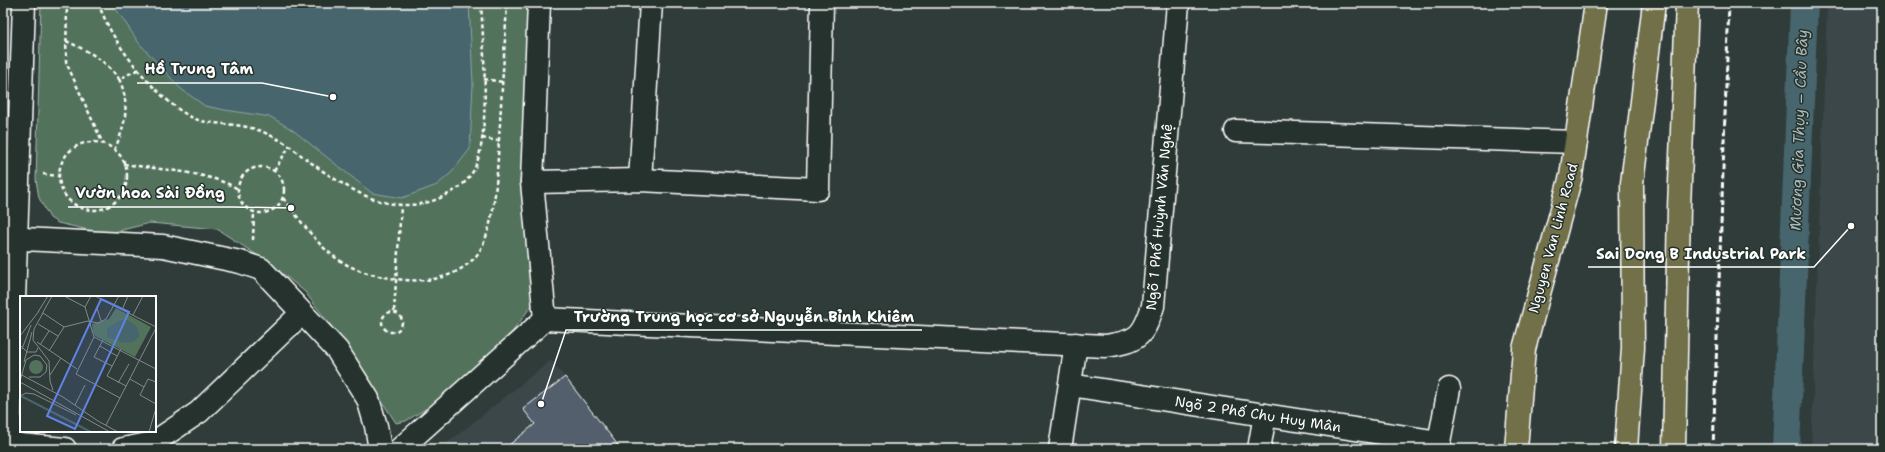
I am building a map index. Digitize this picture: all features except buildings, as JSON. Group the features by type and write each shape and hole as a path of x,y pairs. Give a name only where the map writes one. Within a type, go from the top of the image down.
{"highway":[{"name":"Nguyen Van Linh Road","path":"1514,449 1519,412 1524,349 1571,176 1596,3"},
{"path":"1626,449 1633,348 1632,183 1654,3"},
{"path":"1674,449 1679,208 1687,3"}],"street":[{"path":"24,3 11,115 9,446 65,449"},
{"path":"400,449 545,319 532,182 539,3"},
{"path":"640,180 651,3"},
{"path":"532,182 640,180 818,189 822,3"},
{"name":"Ngõ 1 Phố Huỳnh Văn Nghệ","path":"545,319 1106,346 1125,342 1136,337 1146,328 1153,306 1178,3"},
{"path":"1236,131 1576,142"},
{"path":"10,238 163,246 240,262 261,269 337,350 368,399 376,426 380,449"},
{"path":"123,449 153,443 199,412 302,313"},
{"path":"1060,449 1076,344"},
{"name":"Ngõ 2 Phố Chu Huy Mân","path":"1070,385 1265,415 1439,445"},
{"path":"1439,445 1449,389"},
{"path":"1259,449 1265,415"}],"path":[{"path":"67,3 66,62 103,144"},
{"path":"98,3 115,38 139,69 164,98 185,113 197,120 252,128 270,135 289,146 335,180 349,188 382,202 401,206 424,204 436,200 463,185 472,173 478,161 482,138 484,79 481,3"},
{"path":"283,198 318,244 335,258 352,269 396,279 433,280 463,267 476,255 485,241 496,186 507,3"},
{"path":"66,41 104,62 119,79 123,86 126,107 121,137 114,150"},
{"path":"119,79 139,69"},
{"path":"484,79 502,82"},
{"path":"482,138 499,142"},
{"path":"93,142 103,144 114,150 121,157 127,180 124,191 117,201 107,207 96,210 84,210 65,197 58,176 60,166 65,156 82,144 93,142"},
{"path":"274,171 289,146"},
{"path":"124,164 213,178 227,182 238,189"},
{"path":"264,167 274,171 282,181 284,188 283,198 276,208 269,212 254,212 242,203 238,189 240,181 250,170 264,167"},
{"path":"394,311 401,206"},
{"path":"394,311 400,315 402,324 399,329 390,332 383,325 383,318 388,313 394,311"}],"shaded area":[{"path":"1827,3 1882,3 1882,449 1811,449"},
{"path":"551,360 621,449 440,449"}],"green space":[{"path":"41,3 546,3 535,301 491,361 435,403 406,421 396,423 341,339 305,292 272,265 217,229 150,223 106,234 58,223 50,218 39,198 36,180"}],"water":[{"path":"112,3 469,3 473,83 470,149 452,172 437,185 402,198 372,193 294,131 271,117 205,106 181,89 139,43"}],"waterway":[{"name":"Mương Gia Thụy – Cầu Bây","path":"1786,449 1804,3"}],"railway":[{"path":"1713,449 1729,3"}],"place":[{"name":"Hồ Trung Tâm","path":"333,97"},
{"name":"Vườn hoa Sài Đồng","path":"291,208"},
{"name":"Sai Dong B Industrial Park","path":"1851,226"},
{"name":"Trường Trung học cơ sở Nguyễn Bỉnh Khiêm","path":"541,404"}]}
